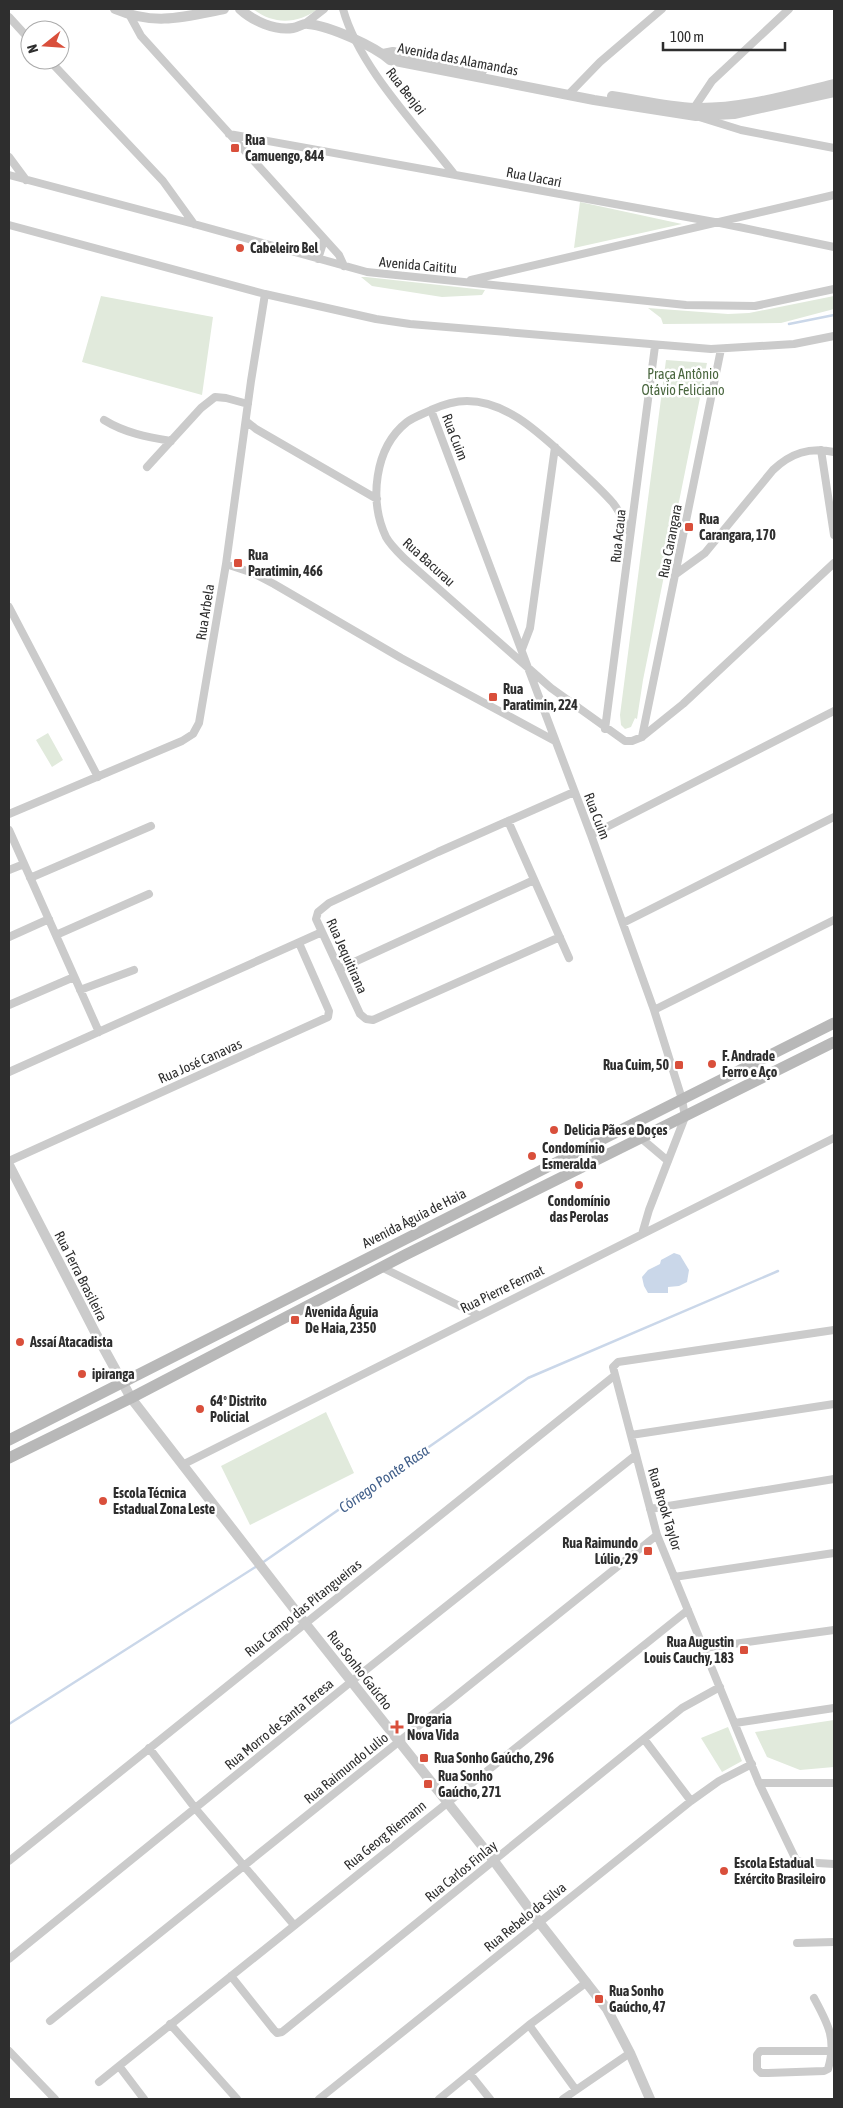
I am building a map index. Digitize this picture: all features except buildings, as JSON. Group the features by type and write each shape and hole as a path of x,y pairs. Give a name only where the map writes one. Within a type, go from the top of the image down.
{"main road":[{"name":"Avenida Águia de Haia","path":"9,1440 834,1023"},
{"name":"Avenida Águia de Haia","path":"9,1458 131,1398 410,1252 642,1139 834,1042"},
{"path":"410,1252 406,1251 404,1246 411,1236"}],"street":[{"path":"115,9 129,14 162,20 182,18 218,9"},
{"path":"240,9 260,22 293,28 306,23 324,9"},
{"path":"343,9 358,42"},
{"path":"571,92 600,62 662,9"},
{"path":"789,9 718,74 699,98 695,112 741,130 834,148"},
{"path":"129,14 141,36 339,255 344,266"},
{"path":"9,17 20,29"},
{"path":"306,23 331,29 358,42"},
{"name":"Avenida das Alamandas","path":"358,42 383,54 390,60 695,112 734,114 834,92"},
{"name":"Rua Benjoi","path":"358,42 381,82 454,174"},
{"path":"58,70 138,155 176,199 194,224"},
{"name":"Avenida das Alamandas","path":"695,112 740,105 834,84"},
{"name":"Rua Uacari","path":"230,134 720,223 834,247"},
{"path":"9,156 26,180"},
{"name":"Avenida Caititu","path":"9,175 174,218 367,272 718,307 755,306 834,289"},
{"path":"464,281 834,195"},
{"path":"174,218 176,199"},
{"path":"9,225 265,294 366,317 410,324 655,346 721,349 794,344 834,336"},
{"path":"318,259 324,240"},
{"path":"501,286 507,272"},
{"name":"Rua Arbela","path":"9,814 182,741 196,730 199,723 226,564 265,294"},
{"name":"Rua Acaua","path":"605,729 655,346"},
{"name":"Rua Carangara","path":"642,737 721,349"},
{"path":"147,467 201,408 215,397 248,404"},
{"name":"Rua Bacurau","path":"605,729 551,688 406,560 387,539 381,524 377,499 380,465 390,443 408,421 452,403 468,401 499,408 516,417 554,447 614,504 630,533"},
{"name":"Rua Cuim","path":"431,410 591,835 654,1010 686,1117"},
{"path":"104,420 116,427 138,435 171,441"},
{"path":"246,421 256,429 377,499"},
{"path":"522,649 530,628 554,447"},
{"path":"676,574 705,553 773,470 785,459 796,454 821,450 834,452"},
{"path":"821,450 834,535"},
{"path":"605,729 625,741 632,741 642,737 683,704 834,563"},
{"path":"226,564 253,573 274,584 401,658 556,741"},
{"path":"9,607 98,777"},
{"path":"591,835 717,773 834,711"},
{"name":"Rua Jequitirana","path":"560,937 373,1020 360,1014 316,919 317,915 329,903 574,792"},
{"path":"622,923 834,818"},
{"path":"508,821 570,958"},
{"path":"30,878 151,826"},
{"path":"9,830 98,1032"},
{"path":"9,870 24,864"},
{"path":"339,969 534,880"},
{"path":"56,935 149,894"},
{"path":"9,937 49,919"},
{"path":"654,1010 834,920"},
{"path":"9,1072 322,932"},
{"name":"Rua José Canavas","path":"9,1161 328,1017 329,1011 299,943"},
{"path":"80,990 134,970"},
{"path":"9,1005 74,976"},
{"path":"642,1234 686,1117"},
{"name":"Rua Pierre Fermat","path":"182,1464 834,1138"},
{"path":"642,1139 668,1161"},
{"name":"Rua Terra Brasileira","path":"9,1165 131,1398"},
{"path":"381,1267 478,1315"},
{"path":"614,1376 613,1367 618,1362 834,1330"},
{"name":"Rua Brook Taylor","path":"614,1376 657,1535 759,1783 796,1860 800,1862 834,1864"},
{"name":"Rua Campo das Pitangueiras","path":"9,1861 614,1376"},
{"name":"Rua Sonho Gaúcho","path":"131,1398 608,2009 650,2099"},
{"path":"631,1435 834,1404"},
{"name":"Rua Morro de Santa Teresa","path":"9,1959 352,1681 636,1455"},
{"path":"650,1509 834,1479"},
{"name":"Rua Raimundo Lulio","path":"50,2021 657,1535"},
{"path":"674,1577 834,1553"},
{"name":"Rua Georg Riemann","path":"99,2082 688,1610"},
{"path":"704,1648 834,1630"},
{"name":"Rua Carlos Finlay","path":"231,1976 274,2030 278,2033 282,2032 682,1708 720,1687"},
{"path":"735,1723 834,1708"},
{"path":"644,1739 692,1801"},
{"path":"149,1748 195,1808 294,1925"},
{"name":"Rua Rebelo da Silva","path":"319,2099 692,1801 719,1781 752,1764"},
{"path":"759,1783 834,1783"},
{"path":"797,1942 834,1942"},
{"path":"439,2099 587,1982"},
{"path":"814,1998 832,2038 833,2051 829,2066 824,2071 761,2073 757,2069 757,2054 760,2051 833,2051"},
{"path":"170,2024 237,2099"},
{"path":"529,2026 576,2090"},
{"path":"9,2051 55,2099"},
{"path":"563,2099 630,2053"},
{"path":"119,2066 144,2099"},
{"path":"470,2074 490,2099"}],"green space":[{"path":"253,9 318,9 302,18 286,21 269,18"},
{"path":"580,202 682,224 574,248"},
{"path":"361,277 485,290 482,295 442,297 372,286"},
{"path":"101,296 213,317 202,395 82,362"},
{"path":"834,296 834,309 781,323 663,324 661,318 648,308 728,314 749,313"},
{"name":"Praça Antônio Otávio Feliciano","path":"666,360 707,363 643,680 637,719 635,718 631,727 625,729 621,725 620,715"},
{"path":"48,733 63,760 52,767 36,740"},
{"path":"326,1412 354,1473 250,1525 221,1466"},
{"path":"834,1720 834,1767 800,1770 767,1757 755,1732"},
{"path":"728,1727 742,1761 722,1772 701,1738"}],"water":[{"path":"674,1253 680,1255 689,1270 687,1282 679,1286 668,1287 668,1293 648,1293 642,1277 648,1270 660,1264 661,1260"}],"waterway":[{"path":"789,324 834,315"},
{"name":"Córrego Ponte Rasa","path":"262,1563 528,1378 778,1271"},
{"name":"Córrego Ponte Rasa","path":"9,1724 257,1566"}],"place":[{"name":"Rua Camuengo, 844","path":"235,148"},
{"name":"Cabeleiro Bel","path":"240,248"},
{"name":"Rua Carangara, 170","path":"689,527"},
{"name":"Rua Paratimin, 466","path":"238,563"},
{"name":"Rua Paratimin, 224","path":"493,697"},
{"name":"F. Andrade Ferro e Aço","path":"712,1064"},
{"name":"Rua Cuim, 50","path":"679,1065"},
{"name":"Delicia Pães e Doçes","path":"554,1130"},
{"name":"Condomínio Esmeralda","path":"532,1156"},
{"name":"Condomínio das Perolas","path":"579,1185"},
{"name":"Avenida Águia De Haia, 2350","path":"295,1320"},
{"name":"Assaí Atacadista","path":"20,1342"},
{"name":"ipiranga","path":"82,1374"},
{"name":"64º Distrito Policial","path":"200,1409"},
{"name":"Escola Técnica Estadual Zona Leste","path":"103,1501"},
{"name":"Rua Raimundo Lúlio, 29","path":"648,1551"},
{"name":"Rua Augustin Louis Cauchy, 183","path":"744,1650"},
{"name":"Drogaria Nova Vida","path":"397,1727"},
{"name":"Rua Sonho Gaúcho, 296","path":"424,1758"},
{"name":"Rua Sonho Gaúcho, 271","path":"428,1784"},
{"name":"Escola Estadual Exército Brasileiro","path":"724,1871"},
{"name":"Rua Sonho Gaúcho, 47","path":"599,1999"}]}
